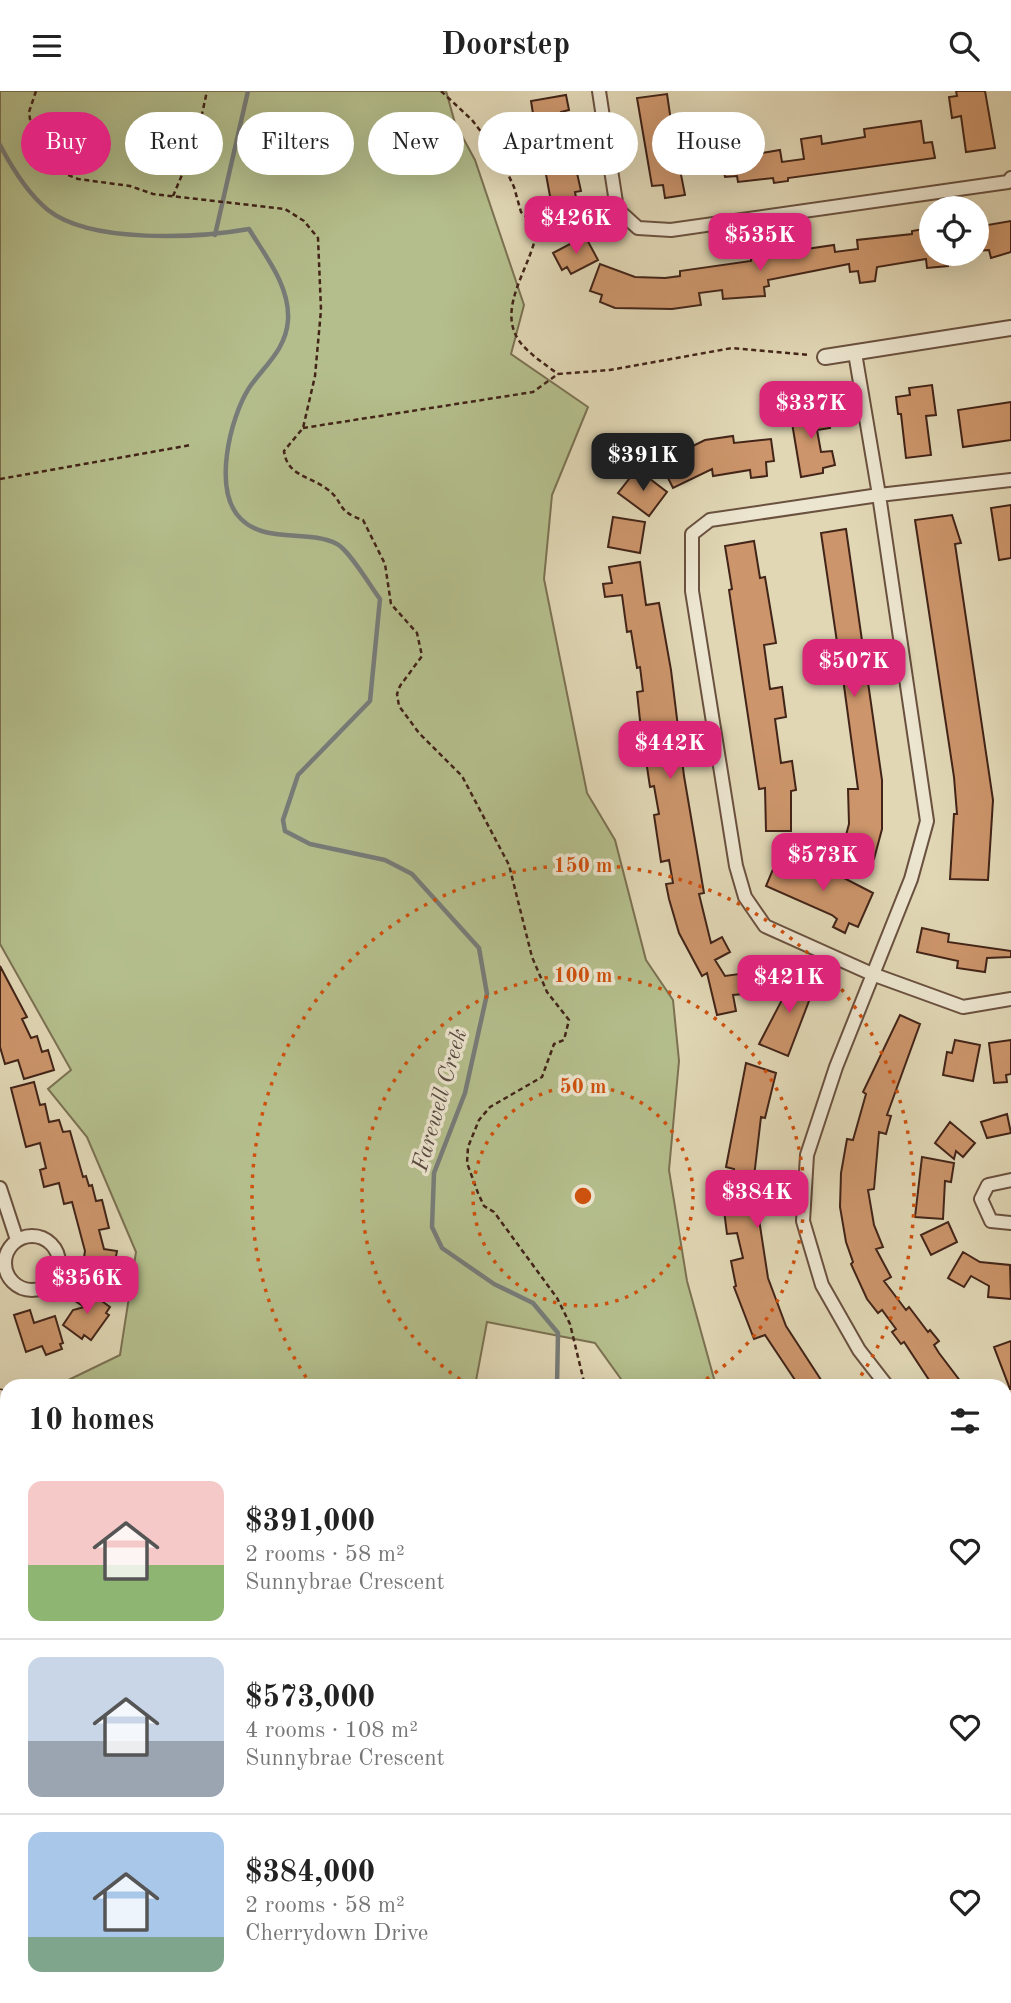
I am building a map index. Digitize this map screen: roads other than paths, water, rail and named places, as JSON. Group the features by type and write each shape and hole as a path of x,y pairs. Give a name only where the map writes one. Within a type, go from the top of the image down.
{"street":[{"path":"599,91 617,209 638,228 671,230 1007,183 1011,178"},
{"path":"825,357 1011,328"},
{"path":"855,353 928,821 911,879 872,974 807,1155 803,1221 822,1285 859,1350 882,1379"},
{"path":"1011,480 879,495 709,520 692,534 692,591 736,866 745,897 765,926 872,974 963,1007 1011,999"},
{"path":"1011,1180 988,1185 981,1199 992,1221 1011,1223"},
{"path":"0,1188 17,1240"},
{"path":"34,1236 42,1238 55,1248 59,1257 58,1274 46,1287 28,1290 12,1281 5,1264 6,1254 17,1240 34,1236"}],"waterway":[{"path":"215,235 248,91"},
{"name":"Farewell Creek","path":"0,145 33,196 48,210 67,221 90,229 146,236 202,235 249,229 281,284 288,307 283,340 249,388 230,435 226,473 227,491 232,507 241,519 262,531 313,537 337,544 354,561 380,599 370,701 298,775 283,820 285,831 310,844 385,860 412,874 479,948 487,994 465,1093 434,1173 432,1227 442,1248 494,1284 533,1303 558,1333 557,1379"}]}
